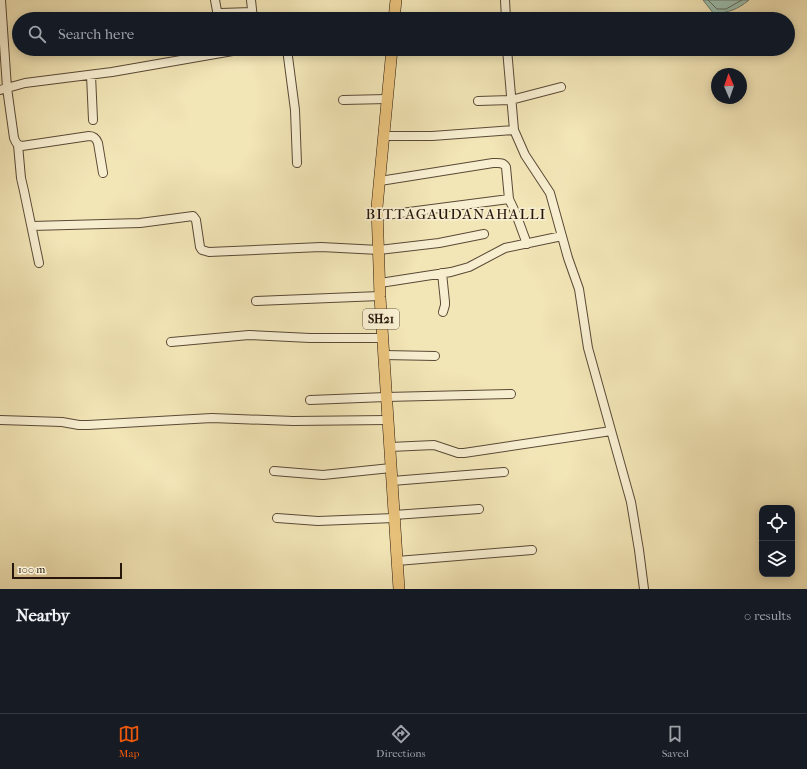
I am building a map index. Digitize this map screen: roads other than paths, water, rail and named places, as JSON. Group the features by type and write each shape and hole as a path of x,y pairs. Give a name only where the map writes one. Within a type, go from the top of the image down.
{"main road":[{"path":"395,12 396,0"},
{"name":"SH21","path":"391,56 377,207 380,296 399,589"}],"street":[{"path":"1,0 4,89 14,138 18,145 20,178 40,263"},
{"path":"215,0 218,12"},
{"path":"251,0 252,12"},
{"path":"505,0 506,12"},
{"path":"4,89 25,83 152,66 206,56"},
{"path":"289,56 295,110 297,163"},
{"path":"508,56 514,130 525,155 550,193 568,260 579,289 588,348 631,502 644,589"},
{"path":"91,75 93,120"},
{"path":"478,101 512,100 561,87"},
{"path":"343,100 387,99"},
{"path":"384,136 432,136 514,130"},
{"path":"18,145 22,146 93,136 96,138 98,143 103,173"},
{"path":"380,181 494,163 504,164 506,167 510,204 516,214 527,244"},
{"path":"378,216 509,199"},
{"path":"32,226 140,223 193,216 196,220 200,247 204,252 321,247 379,250 439,243 484,234"},
{"path":"380,283 469,267 505,248 562,236"},
{"path":"442,273 445,302 443,312"},
{"path":"256,301 380,296"},
{"path":"171,342 249,334 310,338 383,338"},
{"path":"384,355 435,356"},
{"path":"310,400 511,394"},
{"path":"0,420 62,422 84,425 212,418 292,421 388,420"},
{"path":"390,447 434,445 458,453 464,453 611,431"},
{"path":"274,471 323,475 391,468"},
{"path":"392,481 504,472"},
{"path":"277,518 318,521 479,510"},
{"path":"397,561 532,550"}],"water":[{"path":"703,0 749,0 733,10 712,12"}],"district":[{"name":"BITTAGAUDANAHALLI","path":"456,214"}]}
